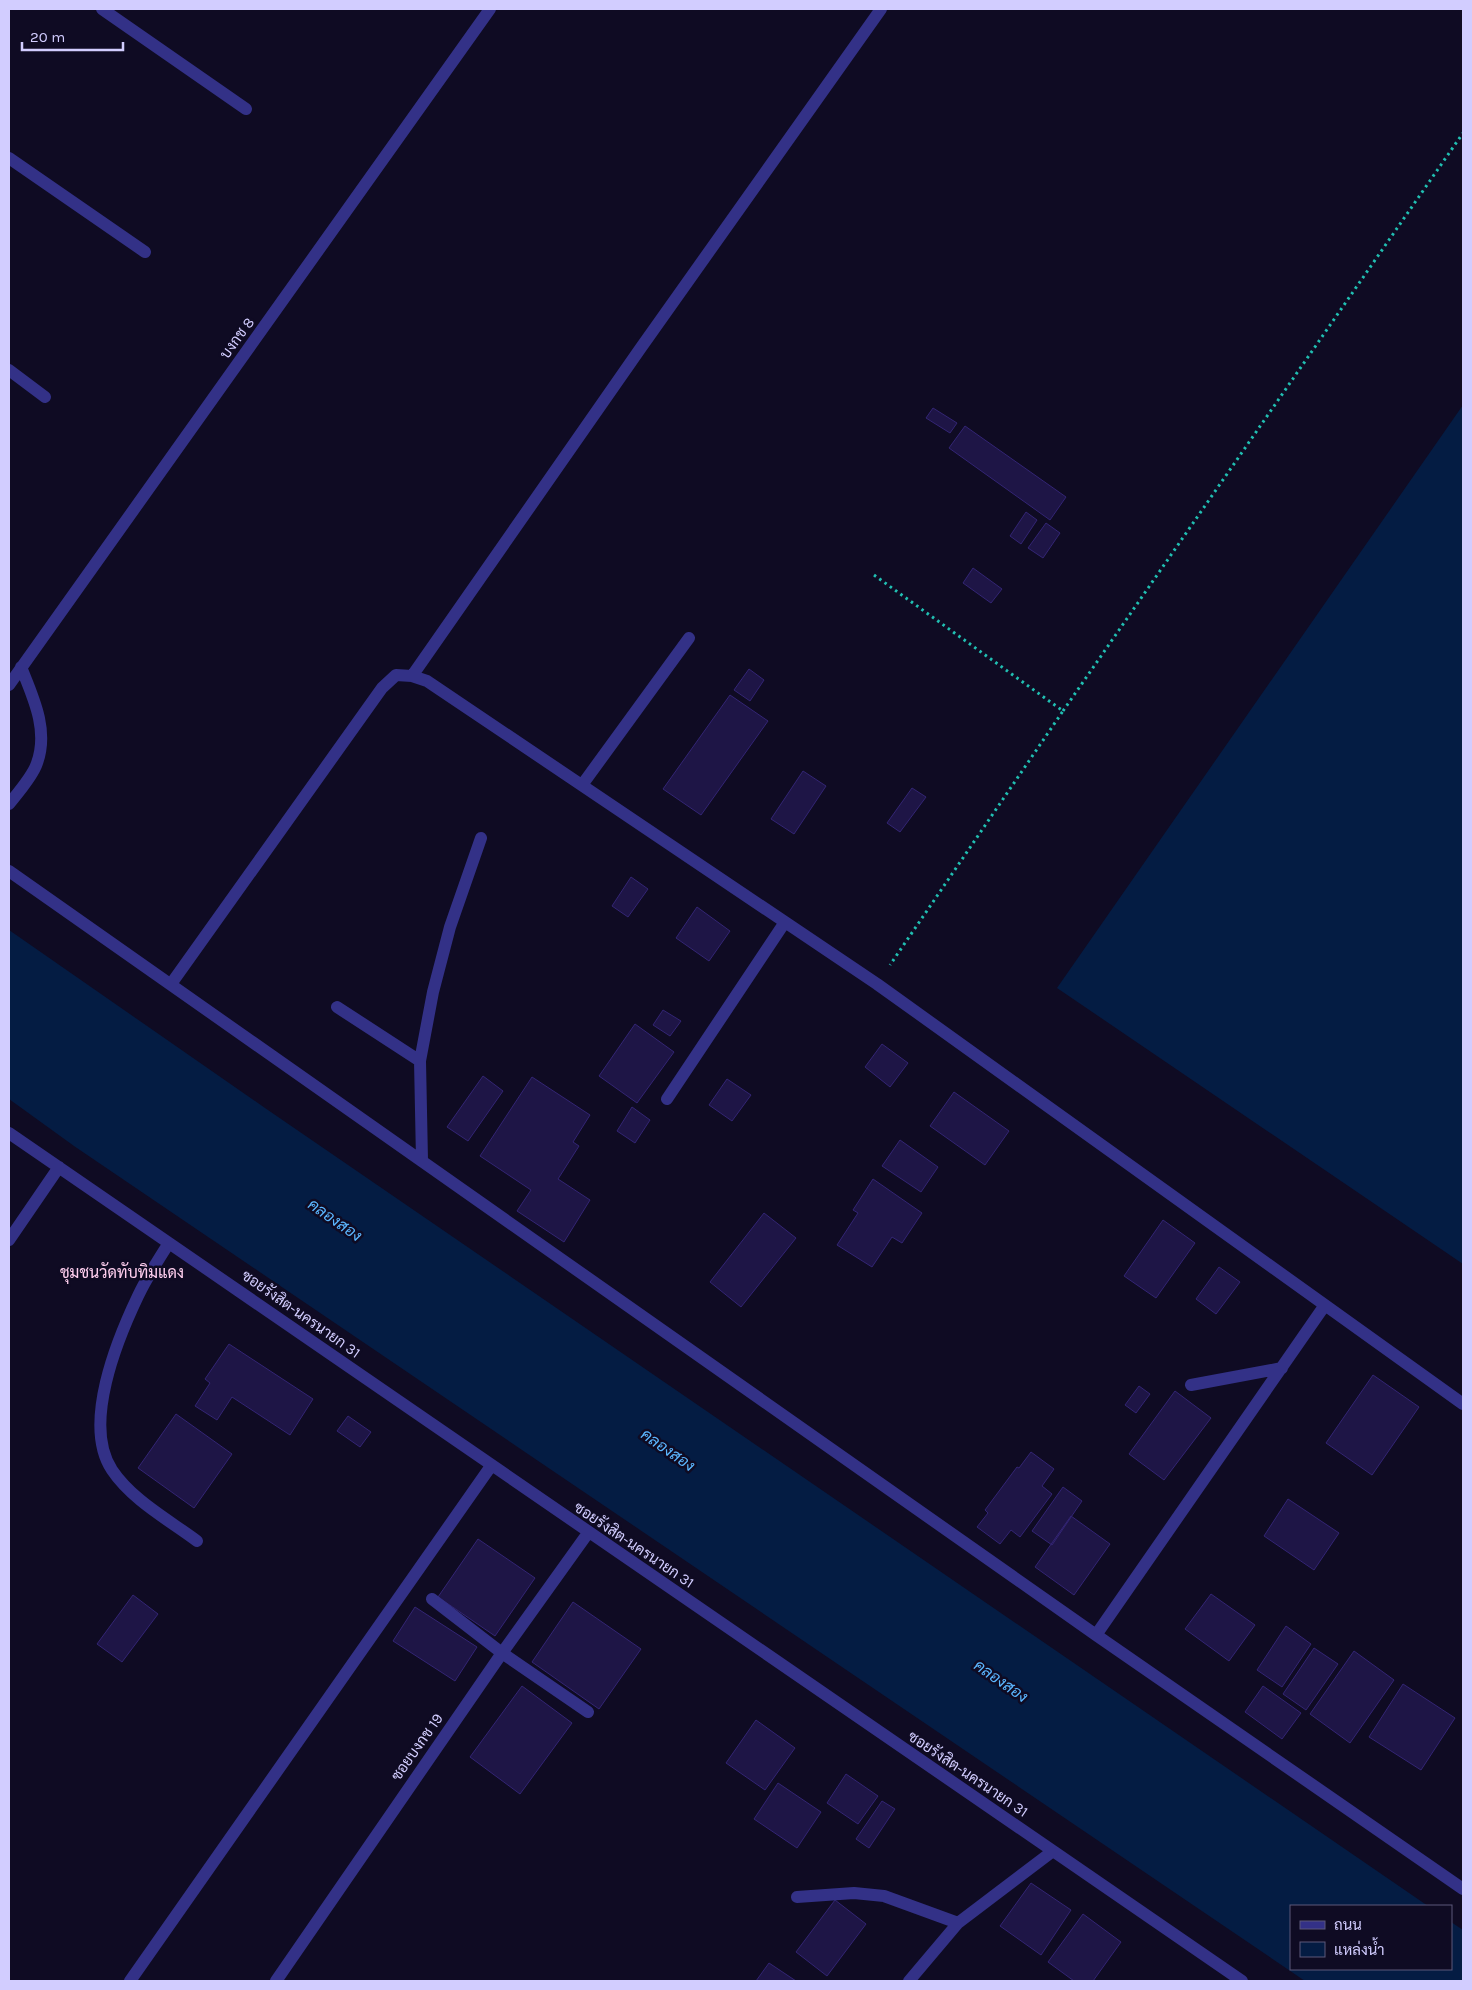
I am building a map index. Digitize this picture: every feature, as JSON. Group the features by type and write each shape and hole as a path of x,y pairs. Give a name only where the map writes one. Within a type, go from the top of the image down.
{"street":[{"path":"102,9 246,109"},
{"name":"บงกช 8","path":"9,685 490,9"},
{"path":"412,676 611,390 881,9"},
{"path":"9,158 145,252"},
{"path":"9,370 45,396"},
{"path":"582,785 689,638"},
{"path":"9,804 37,764 42,733 36,704 21,667"},
{"path":"171,984 382,688 396,675 412,676 427,681 877,984 1463,1404"},
{"path":"422,1160 420,1061 433,992 450,927 481,838"},
{"path":"9,871 1096,1634 1463,1889"},
{"path":"667,1099 785,922"},
{"path":"336,1007 420,1061"},
{"name":"ซอยรังสิต-นครนายก 31","path":"9,1133 1242,1981"},
{"path":"9,1240 59,1167"},
{"path":"168,1243 139,1294 122,1332 109,1372 101,1411 100,1436 103,1453 112,1470 125,1486 197,1541"},
{"path":"1096,1634 1326,1305"},
{"path":"1191,1385 1282,1368"},
{"path":"130,1981 491,1466"},
{"name":"ซอยบงกช 19","path":"276,1981 502,1653 588,1533"},
{"path":"432,1600 502,1653 588,1712"},
{"path":"909,1981 958,1923 1053,1851"},
{"path":"797,1897 854,1894 884,1896 958,1923"}],"path":[{"path":"877,984 1063,711 1463,133"},
{"path":"874,576 1063,711"}],"water":[{"path":"1463,405 1463,1264 1057,988"},
{"name":"คลองสอง","path":"9,930 265,1108 1427,1905 1290,1905 1290,1970 1452,1970 1452,1923 1463,1930 1463,1981 1305,1981 74,1146 9,1099"}],"building":[{"path":"933,408 957,423 950,433 926,418"},
{"path":"965,426 1066,497 1050,520 949,448"},
{"path":"1026,512 1037,520 1021,544 1010,536"},
{"path":"1046,523 1060,533 1043,558 1028,548"},
{"path":"973,568 1002,589 991,603 963,583"},
{"path":"749,669 764,680 750,701 734,690"},
{"path":"730,695 768,721 701,815 663,789"},
{"path":"803,771 826,786 794,834 771,819"},
{"path":"912,788 926,797 900,832 887,823"},
{"path":"631,877 648,889 628,917 612,906"},
{"path":"697,907 730,931 709,961 676,938"},
{"path":"663,1010 681,1021 670,1036 653,1025"},
{"path":"635,1024 674,1052 637,1103 599,1076"},
{"path":"882,1044 908,1063 890,1087 865,1067"},
{"path":"483,1076 503,1091 468,1141 447,1127"},
{"path":"532,1077 590,1115 573,1142 579,1146 558,1179 590,1200 564,1242 517,1211 531,1190 480,1156"},
{"path":"727,1079 751,1095 732,1121 709,1105"},
{"path":"954,1092 1009,1131 985,1165 930,1126"},
{"path":"632,1107 650,1120 635,1143 617,1131"},
{"path":"900,1140 938,1167 921,1192 882,1166"},
{"path":"873,1179 922,1213 902,1243 892,1237 872,1267 837,1245 858,1213 853,1210"},
{"path":"764,1213 796,1238 741,1307 710,1282"},
{"path":"1163,1220 1195,1243 1156,1298 1124,1276"},
{"path":"1219,1267 1240,1282 1216,1314 1196,1299"},
{"path":"229,1344 313,1399 290,1435 232,1397 217,1420 195,1406 210,1383 205,1379"},
{"path":"1373,1375 1419,1407 1372,1475 1326,1443"},
{"path":"1139,1386 1150,1394 1136,1413 1125,1405"},
{"path":"1175,1391 1211,1418 1164,1480 1129,1454"},
{"path":"176,1414 232,1454 194,1508 138,1468"},
{"path":"348,1416 371,1432 360,1447 337,1431"},
{"path":"1031,1452 1054,1469 1042,1486 1052,1494 1020,1537 1011,1530 1000,1544 977,1527 988,1513 985,1510 1017,1467 1019,1468"},
{"path":"1063,1487 1082,1501 1052,1545 1032,1531"},
{"path":"1288,1499 1339,1533 1314,1570 1264,1536"},
{"path":"1071,1516 1110,1544 1074,1595 1035,1567"},
{"path":"478,1539 535,1578 495,1636 438,1597"},
{"path":"1211,1594 1255,1625 1229,1661 1185,1629"},
{"path":"133,1595 158,1614 122,1662 97,1644"},
{"path":"573,1602 641,1649 599,1709 532,1662"},
{"path":"415,1607 477,1647 455,1681 393,1641"},
{"path":"1286,1626 1311,1644 1282,1687 1257,1670"},
{"path":"1314,1648 1338,1664 1306,1710 1283,1694"},
{"path":"1354,1651 1394,1680 1350,1743 1310,1714"},
{"path":"1403,1684 1455,1718 1421,1770 1369,1737"},
{"path":"522,1686 572,1723 520,1794 470,1757"},
{"path":"1263,1686 1301,1713 1282,1739 1245,1712"},
{"path":"756,1720 795,1748 765,1790 726,1763"},
{"path":"846,1774 878,1796 858,1824 827,1803"},
{"path":"778,1783 821,1812 797,1848 754,1819"},
{"path":"882,1801 895,1809 869,1848 856,1839"},
{"path":"1031,1883 1071,1910 1041,1955 1000,1926"},
{"path":"835,1900 866,1924 827,1976 796,1952"},
{"path":"1083,1914 1121,1942 1093,1981 1074,1981 1048,1962"},
{"path":"769,1963 796,1981 756,1981"}],"district":[{"name":"ชุมชนวัดทับทิมแดง","path":"122,1272"}]}
